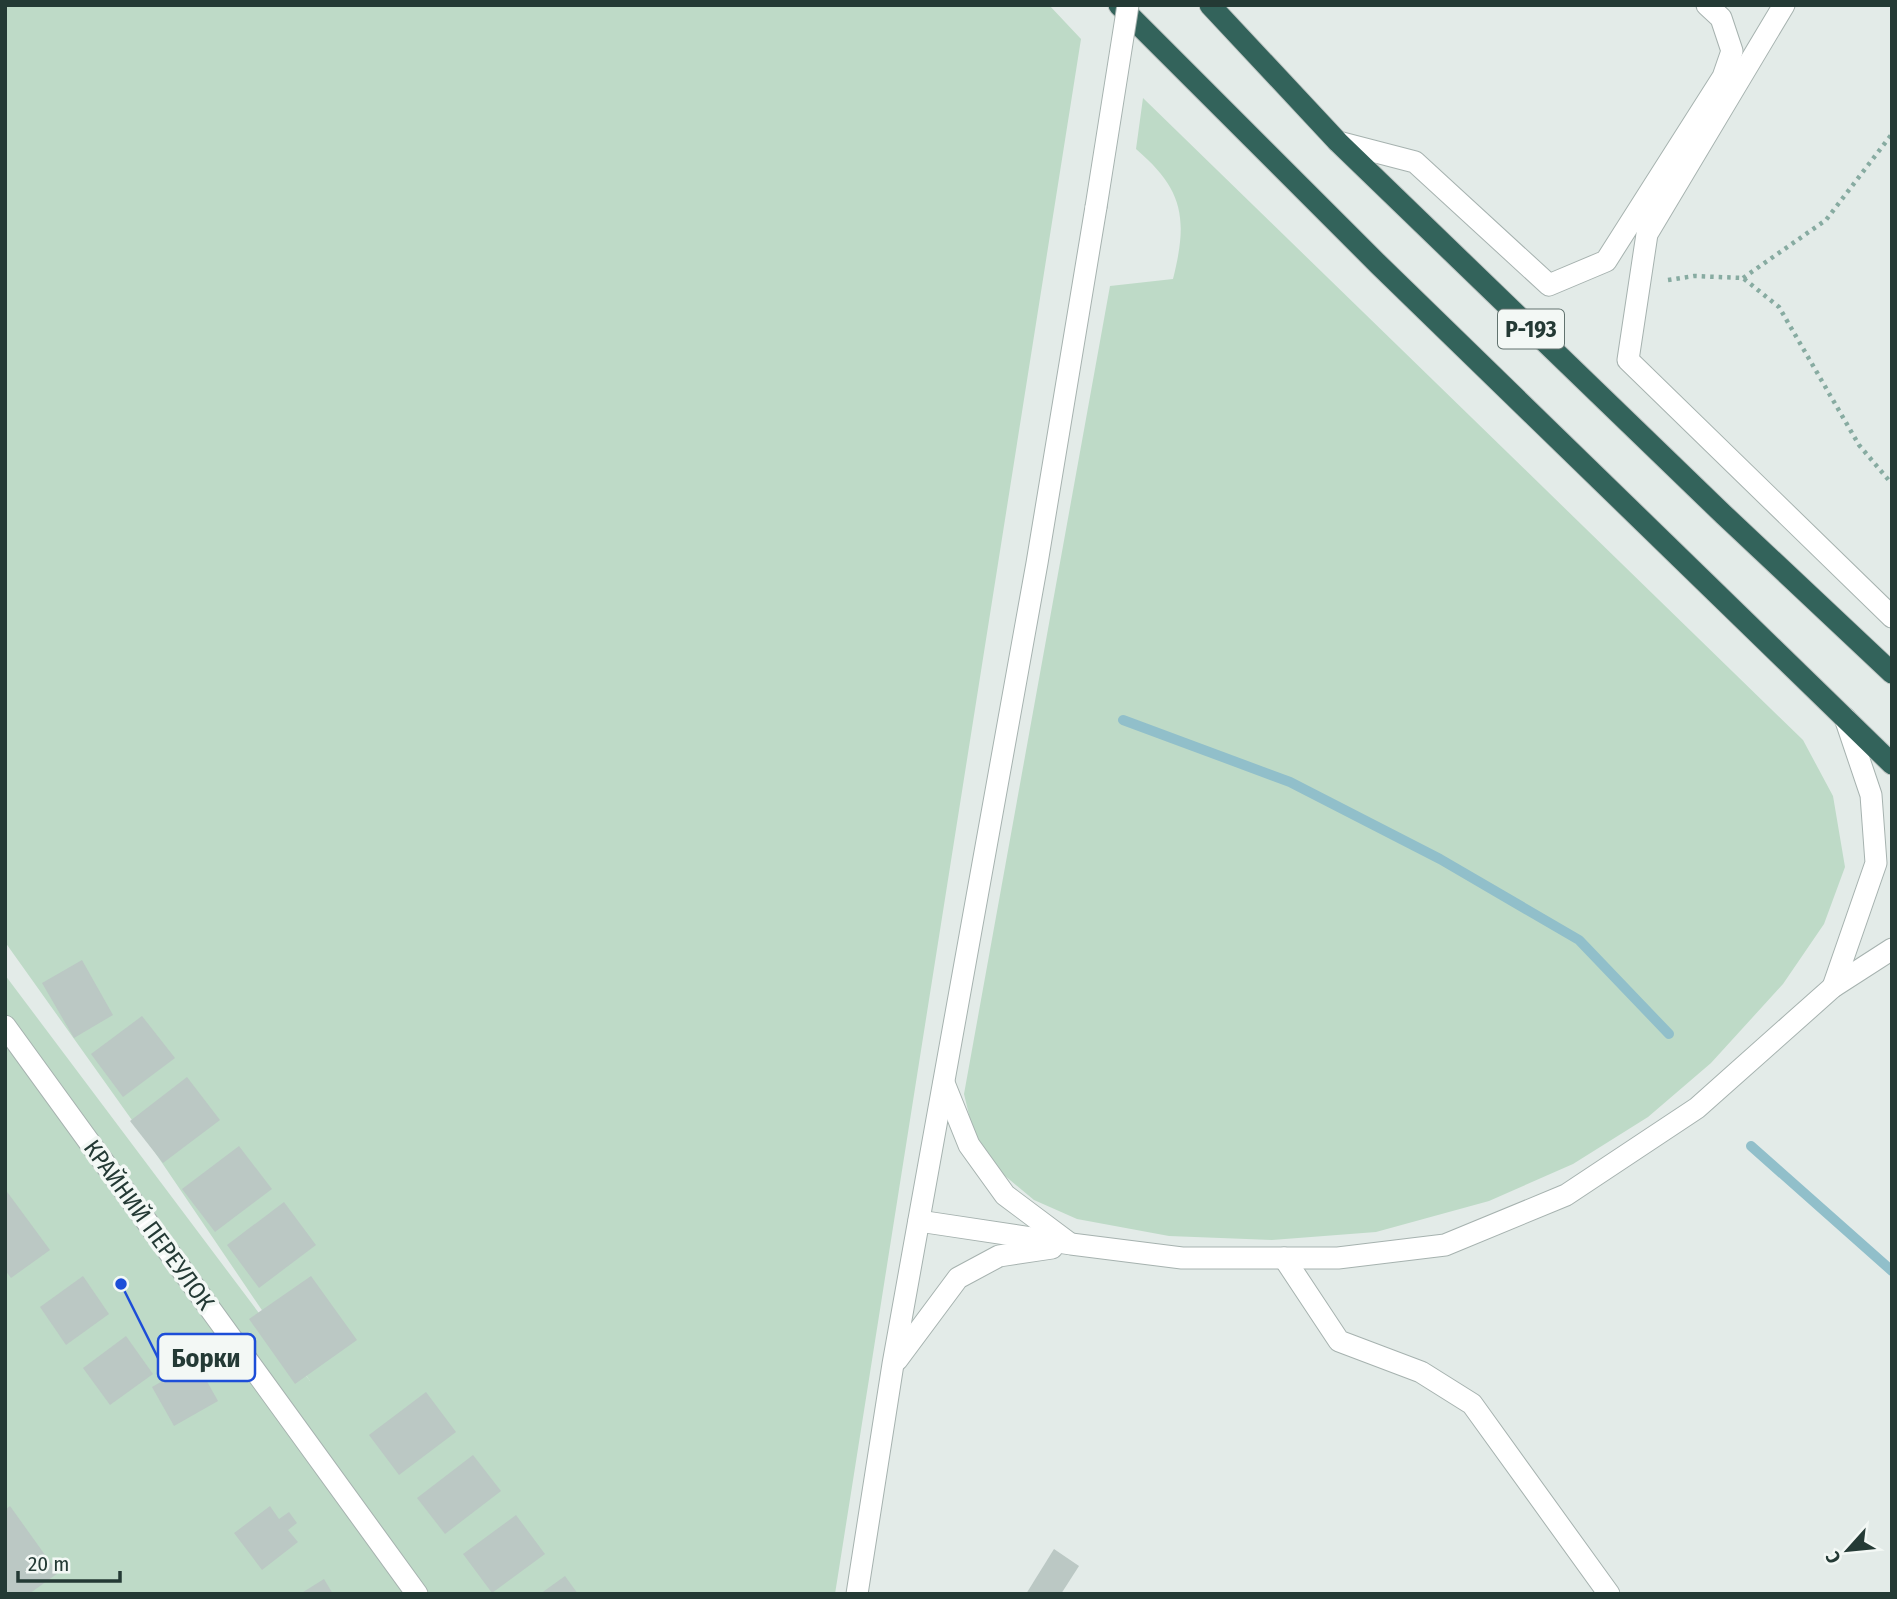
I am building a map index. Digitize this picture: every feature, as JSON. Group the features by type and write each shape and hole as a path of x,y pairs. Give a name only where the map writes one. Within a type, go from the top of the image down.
{"highway":[{"name":"Р-193","path":"1119,5 1429,314 1892,764"},
{"name":"Р-193","path":"1210,5 1338,142 1724,515 1892,673"}],"street":[{"path":"857,1594 893,1364 1037,563 1128,5"},
{"path":"1338,142 1415,162 1549,285 1606,261 1723,77 1732,51 1721,18 1707,5"},
{"path":"1784,5 1647,234 1628,360 1892,617"},
{"path":"1833,987 1876,863 1871,795 1845,718"},
{"path":"919,1221 1182,1258 1338,1258 1445,1245 1566,1195 1697,1108 1833,987 1892,949"},
{"name":"КРАЙНИЙ ПЕРЕУЛОК","path":"5,1026 416,1594"},
{"path":"944,1083 970,1145 1005,1195 1071,1244"},
{"path":"893,1364 958,1278 999,1256 1071,1244"},
{"path":"1284,1258 1339,1341 1421,1372 1472,1404 1609,1594"}],"path":[{"path":"1743,278 1826,220 1892,134"},
{"path":"1639,284 1694,276 1743,278 1779,307 1860,445 1892,484"}],"green space":[{"path":"5,5 1049,5 1081,39 835,1594 5,1594 5,975 310,1381 154,1151 5,942"},
{"path":"1143,98 1803,740 1833,796 1845,867 1824,924 1783,984 1711,1063 1648,1117 1573,1164 1489,1201 1376,1232 1272,1240 1169,1236 1077,1219 1034,1200 1004,1175 984,1152 971,1123 964,1094 1110,286 1173,279 1178,258 1181,222 1173,192 1152,164 1136,149"}],"building":[{"path":"82,960 113,1015 74,1038 42,983"},
{"path":"142,1016 175,1058 123,1097 91,1054"},
{"path":"187,1077 220,1120 163,1163 130,1121"},
{"path":"239,1146 272,1189 215,1232 182,1189"},
{"path":"5,1189 50,1250 11,1278 5,1270"},
{"path":"284,1202 316,1245 259,1288 227,1245"},
{"path":"83,1276 109,1314 66,1345 40,1307"},
{"path":"311,1276 357,1340 295,1384 249,1319"},
{"path":"126,1336 153,1374 110,1405 83,1368"},
{"path":"196,1362 218,1401 174,1426 152,1387"},
{"path":"426,1392 456,1432 399,1475 369,1435"},
{"path":"473,1455 501,1491 445,1534 417,1498"},
{"path":"10,1506 58,1573 29,1594 5,1594 5,1510"},
{"path":"270,1506 279,1519 289,1512 297,1523 288,1530 298,1542 262,1570 234,1533"},
{"path":"516,1515 545,1554 492,1593 463,1554"},
{"path":"1054,1549 1079,1566 1061,1594 1026,1594"},
{"path":"565,1576 578,1594 540,1594"},
{"path":"324,1579 333,1594 300,1594"}],"waterway":[{"path":"1123,720 1290,782 1440,859 1579,940 1669,1034"},
{"path":"1751,1146 1892,1271"}],"place":[{"name":"Борки","path":"121,1284"}]}
